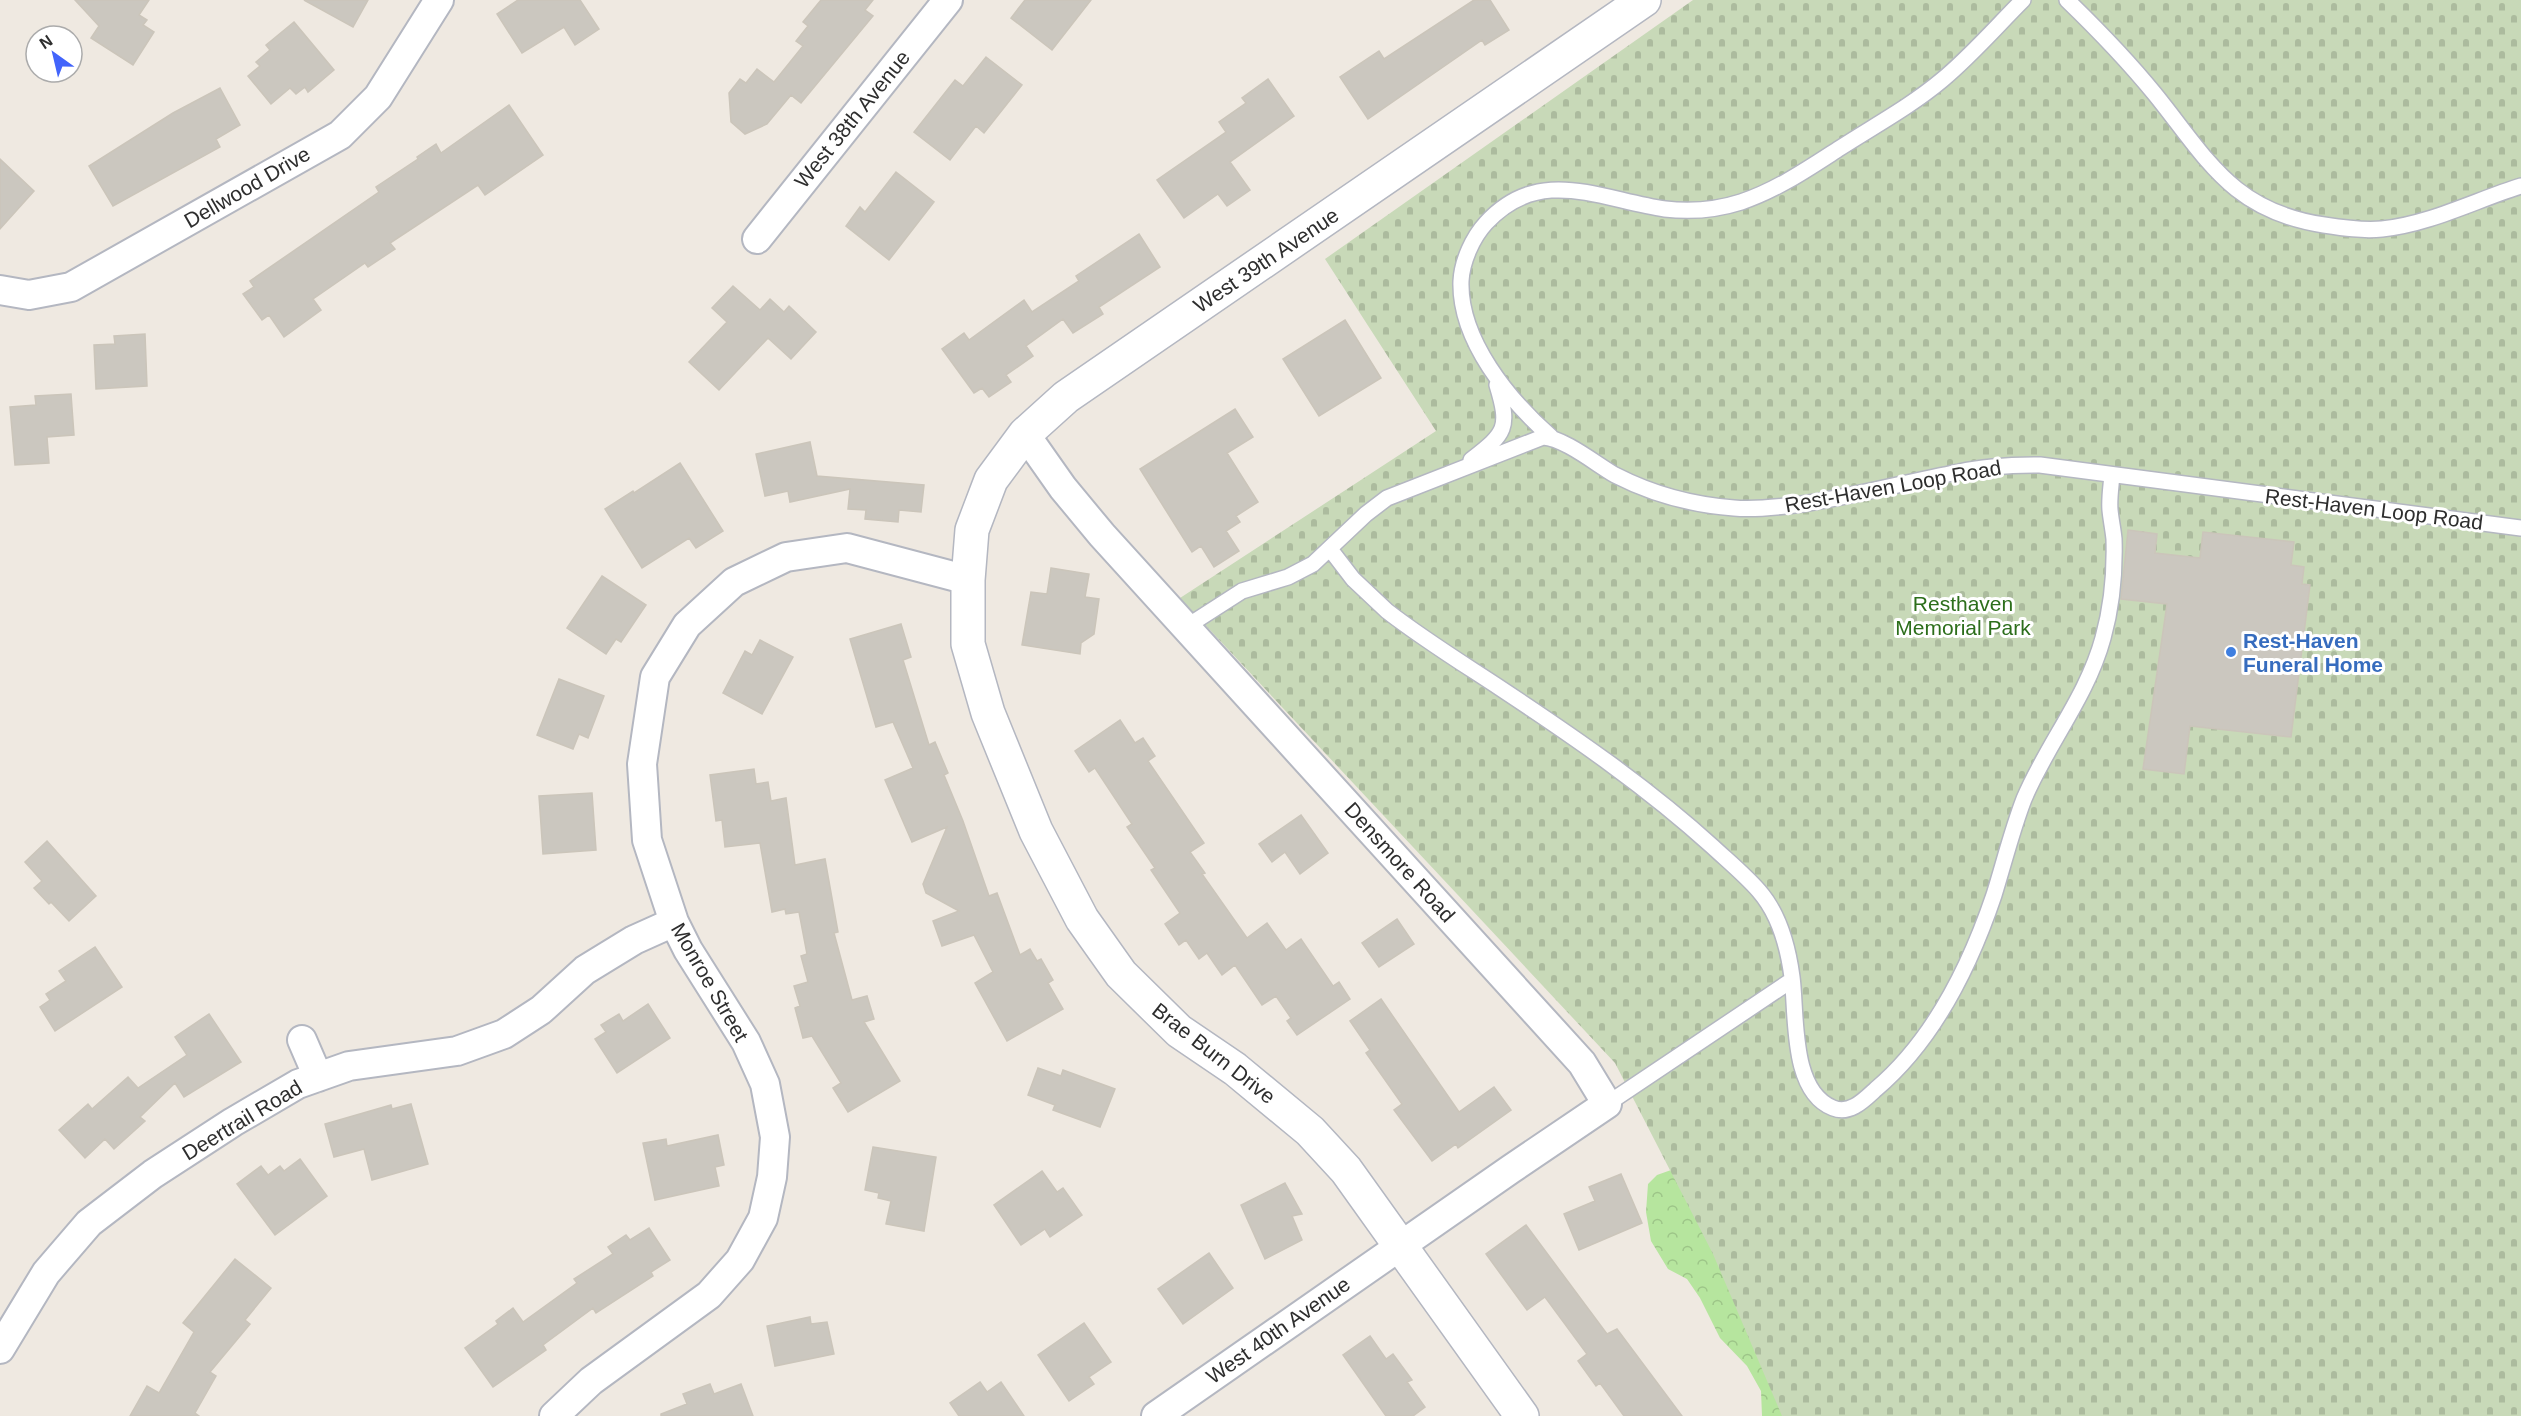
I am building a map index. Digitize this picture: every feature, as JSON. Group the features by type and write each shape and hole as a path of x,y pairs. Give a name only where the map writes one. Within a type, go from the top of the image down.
{"street":[{"name":"Dellwood Drive","path":"0,290 29,295 71,287 340,135 378,97 439,0"},
{"name":"West 38th Avenue","path":"757,239 948,0"},
{"name":"West 39th Avenue","path":"968,580 972,530 991,480 1025,434 1066,397 1644,0"},
{"name":"Densmore Road","path":"1025,434 1081,510 1582,1063 1606,1104"},
{"name":"Monroe Street","path":"554,1416 591,1381 710,1295 740,1260 763,1218 772,1177 776,1137 765,1084 746,1042 688,950 674,922 647,840 642,764 655,677 687,625 734,582 786,557 848,548 968,580"},
{"name":"Brae Burn Drive","path":"968,580 968,644 988,713 1036,831 1082,919 1121,974 1179,1030 1235,1069 1311,1131 1347,1170 1522,1416"},
{"name":"Deertrail Road","path":"0,1349 46,1273 89,1223 153,1174 233,1122 298,1084 349,1066 458,1051 504,1034 541,1010 585,970 634,939 674,922"},
{"path":"302,1040 318,1077"},
{"path":"1400,1245 1606,1104"},
{"name":"West 40th Avenue","path":"1156,1416 1400,1245"}],"lane":[{"path":"1456,471 1486,448 1503,429 1503,407 1493,372 1465,316 1461,276 1472,243 1480,229 1503,207 1539,192 1574,189 1665,209 1719,209 1743,201 1804,171 1922,95 1964,60 2018,5 2031,0"},
{"path":"2067,0 2130,64 2210,165 2251,200 2293,220 2352,229 2380,229 2408,225 2521,186"},
{"name":"Rest-Haven Loop Road","path":"1493,372 1525,415 1551,437 1618,476 1687,502 1735,508 1776,507 1837,499 1996,465 2040,465 2521,528"},
{"path":"1186,627 1242,591 1302,570 1330,549 1366,514 1387,498 1544,437 1551,437"},
{"path":"1330,549 1353,579 1388,611 1627,775 1690,826 1759,891 1780,924 1792,980 1797,1051 1802,1065 1817,1096 1828,1106 1840,1110 1852,1108 1883,1084 1915,1050 1959,978 1979,936 2025,797 2072,713 2091,673 2103,640 2113,579 2114,533 2110,500 2112,475"},
{"path":"1606,1104 1792,980"}],"green space":[{"name":"Resthaven Memorial Park","path":"1693,0 2521,0 2521,1416 1782,1416 1713,1254 1615,1063 1180,598 1436,431 1325,259"},
{"path":"1688,1164 1857,1416 1762,1416 1761,1391 1747,1366 1720,1338 1700,1298 1687,1279 1668,1269 1651,1241 1646,1212 1648,1184 1657,1175"}],"building":[{"path":"75,0 149,0 139,15 147,20 143,25 154,32 133,65 91,38 99,26"},
{"path":"304,0 368,0 353,27"},
{"path":"518,0 580,0 599,29 575,45 564,27 522,53 497,14"},
{"path":"821,0 873,0 865,10 873,16 801,103 791,95 767,124 745,134 731,122 729,93 740,79 746,83 757,69 774,82 803,46 796,41 808,26 803,22"},
{"path":"1025,0 1091,0 1052,50 1011,18"},
{"path":"1474,0 1490,0 1509,30 1485,45 1482,40 1368,119 1340,77 1379,51 1384,59"},
{"path":"294,22 334,70 308,92 305,87 296,94 290,88 271,104 248,76 260,66 256,62 270,50 266,45"},
{"path":"986,57 1022,85 984,133 976,126 950,160 914,132 955,80 963,86"},
{"path":"1268,79 1294,116 1230,162 1250,190 1227,206 1218,194 1184,218 1157,180 1226,132 1219,122 1246,103 1242,98"},
{"path":"220,88 240,125 216,139 220,147 113,206 89,166 173,113"},
{"path":"509,105 543,155 485,195 478,185 390,243 395,249 368,267 365,263 313,299 321,310 284,337 269,315 262,320 243,294 254,287 250,281 379,192 376,187 436,144 441,153"},
{"path":"0,159 34,191 0,229"},
{"path":"896,172 934,202 889,260 846,226 860,207 865,212"},
{"path":"1139,234 1160,267 1099,307 1103,314 1073,333 1063,319 1026,346 1033,356 1006,375 1011,382 989,397 982,388 974,393 942,349 964,333 969,340 1024,300 1032,312 1079,281 1076,276"},
{"path":"733,286 760,310 770,299 784,312 789,306 816,332 791,359 768,338 719,390 689,362 727,322 712,308"},
{"path":"1345,320 1381,378 1319,416 1283,359"},
{"path":"145,334 147,386 96,389 94,345 115,344 114,336"},
{"path":"71,394 74,435 47,437 49,463 15,465 10,407 36,405 35,396"},
{"path":"1235,409 1253,437 1227,453 1258,502 1236,516 1240,522 1226,531 1239,551 1214,567 1201,546 1192,552 1140,469"},
{"path":"810,442 817,476 924,485 921,512 899,510 898,522 865,519 866,510 848,509 850,489 790,502 788,491 765,496 756,454"},
{"path":"680,463 723,531 696,548 689,538 642,568 605,509"},
{"name":"Rest-Haven Funeral Home","path":"2128,530 2157,534 2155,553 2200,558 2203,532 2294,542 2291,565 2304,567 2302,584 2310,585 2291,737 2190,726 2184,774 2143,769 2167,604 2121,599"},
{"path":"1051,568 1089,574 1085,597 1099,599 1094,634 1081,643 1080,654 1022,645 1031,592 1047,594"},
{"path":"602,576 646,605 621,642 616,639 606,654 567,628"},
{"path":"901,624 911,657 903,660 929,745 935,742 948,773 944,775 989,896 997,893 1020,955 1030,949 1037,961 1041,959 1053,980 1048,983 1063,1009 1007,1041 975,983 993,972 974,935 942,946 933,921 959,911 926,893 923,884 947,827 912,842 885,780 913,768 893,722 876,727 850,639"},
{"path":"760,640 793,657 762,714 723,693 745,651 752,655"},
{"path":"559,679 604,696 588,738 579,734 573,749 537,735"},
{"path":"1120,720 1135,743 1143,738 1155,756 1148,761 1204,843 1190,852 1205,873 1202,874 1247,938 1267,923 1286,950 1301,939 1333,986 1339,982 1350,999 1297,1035 1287,1021 1291,1018 1276,996 1262,1005 1235,965 1222,975 1207,953 1199,959 1186,940 1179,945 1165,924 1180,913 1151,870 1155,868 1127,827 1132,824 1095,768 1089,772 1075,751"},
{"path":"754,769 756,784 768,782 771,801 786,798 795,865 825,859 838,932 834,933 852,1000 867,996 874,1019 864,1022 900,1081 848,1112 833,1088 841,1083 812,1036 803,1038 795,1008 800,1006 794,986 808,982 801,956 807,954 799,912 786,914 785,909 772,912 760,843 725,847 722,820 716,821 710,775"},
{"path":"592,793 596,850 543,854 539,796"},
{"path":"1301,815 1328,853 1300,874 1285,852 1272,862 1259,844"},
{"path":"47,841 96,896 69,921 34,888 42,881 25,862"},
{"path":"1397,919 1414,944 1379,967 1362,943"},
{"path":"95,947 122,987 55,1031 40,1007 50,1000 46,994 66,981 59,971"},
{"path":"1381,999 1459,1112 1494,1087 1511,1110 1458,1148 1456,1144 1432,1161 1394,1110 1402,1104 1366,1053 1370,1050 1350,1021"},
{"path":"648,1004 670,1038 617,1073 595,1039 606,1032 601,1025 619,1014 623,1021"},
{"path":"209,1014 241,1062 184,1097 175,1083 140,1117 145,1121 114,1149 105,1139 85,1158 59,1130 88,1104 92,1109 128,1077 138,1088 187,1055 175,1037"},
{"path":"1038,1068 1061,1076 1063,1070 1115,1089 1100,1127 1053,1110 1055,1105 1028,1095"},
{"path":"411,1104 428,1164 372,1180 364,1149 334,1157 325,1124 391,1105 392,1109"},
{"path":"718,1135 724,1165 715,1167 719,1186 655,1200 643,1143 666,1139 667,1146"},
{"path":"873,1147 936,1157 924,1231 886,1224 891,1201 878,1198 879,1193 865,1190"},
{"path":"300,1159 327,1196 275,1235 237,1184 261,1166 268,1175 280,1166 284,1171"},
{"path":"1042,1171 1057,1192 1063,1188 1082,1215 1050,1237 1045,1229 1021,1245 994,1205"},
{"path":"1621,1174 1642,1223 1579,1250 1564,1214 1595,1201 1589,1187"},
{"path":"1285,1183 1302,1214 1292,1216 1302,1240 1265,1259 1241,1205"},
{"path":"1526,1225 1607,1334 1617,1329 1682,1416 1624,1416 1600,1383 1596,1386 1578,1361 1587,1354 1545,1297 1527,1310 1486,1254"},
{"path":"649,1228 670,1260 651,1272 653,1276 596,1313 593,1308 543,1345 546,1350 493,1387 465,1348 498,1324 496,1321 513,1308 523,1322 577,1283 574,1279 613,1254 608,1247 626,1235 630,1240"},
{"path":"1209,1253 1233,1288 1183,1324 1158,1289"},
{"path":"235,1259 271,1288 245,1320 250,1324 210,1372 216,1376 195,1413 199,1416 130,1416 147,1386 159,1393 194,1332 183,1323"},
{"path":"810,1317 811,1324 827,1322 834,1354 775,1366 767,1326"},
{"path":"1084,1323 1111,1362 1089,1377 1094,1384 1069,1401 1038,1355"},
{"path":"1370,1336 1386,1359 1393,1354 1412,1380 1407,1382 1425,1407 1413,1416 1386,1416 1343,1355"},
{"path":"980,1382 987,1392 1001,1382 1024,1416 959,1416 950,1403"},
{"path":"710,1384 714,1394 741,1384 753,1416 661,1416 661,1414 687,1404 683,1394"}],"place":[{"name":"Rest-Haven Funeral Home","path":"2231,652"}]}
